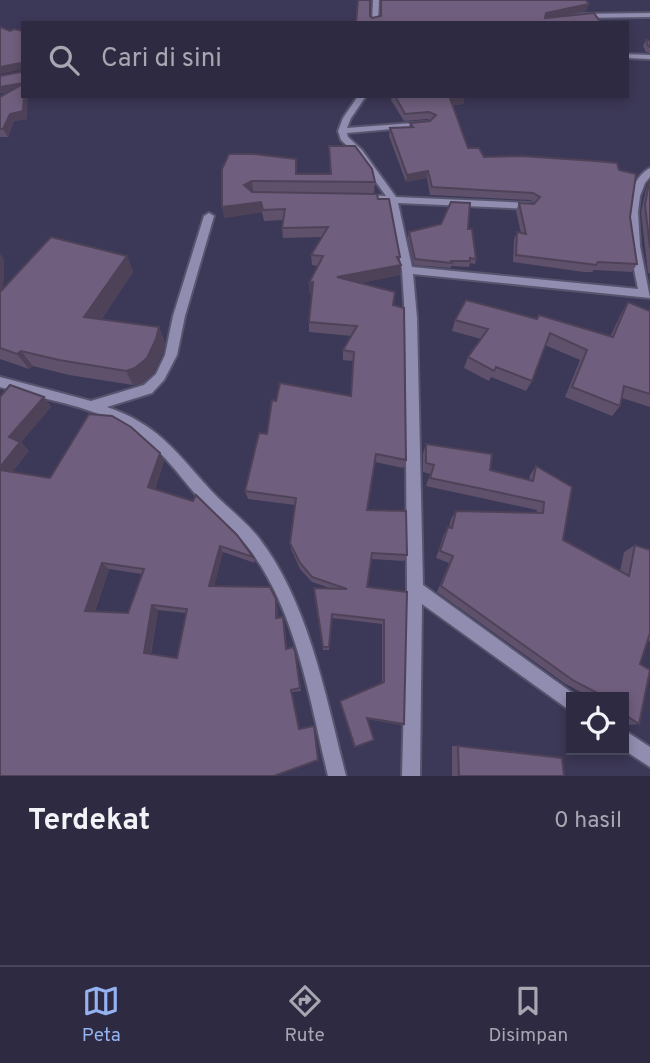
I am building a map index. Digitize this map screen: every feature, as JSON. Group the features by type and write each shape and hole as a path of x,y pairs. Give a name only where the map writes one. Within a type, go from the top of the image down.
{"street":[{"path":"375,21 376,0"},
{"path":"557,21 579,16 650,15"},
{"path":"629,56 650,57"},
{"path":"361,98 342,131 344,138 359,152 393,199 407,270 411,318 415,589 411,776"},
{"path":"342,131 428,124"},
{"path":"407,270 647,294 635,241 634,208 635,190 650,172"},
{"path":"351,198 530,206"},
{"path":"93,406 148,389 160,377 171,355 179,316 209,216"},
{"path":"0,382 93,406 145,431 180,463 200,489 252,541 279,583 296,631 337,776"},
{"path":"415,589 566,697"},
{"path":"629,743 650,758"}],"building":[{"path":"358,0 370,0 372,18 381,16 381,0 586,0 589,4 546,13 545,18 594,13 600,21 356,21"},
{"path":"0,27 10,31 21,31 21,64 0,67"},
{"path":"21,72 21,83 0,87 0,76"},
{"path":"21,85 23,111 10,114 3,129 0,129 0,97"},
{"path":"396,98 450,98 468,148 479,148 484,157 522,156 617,163 619,170 636,174 630,217 637,264 598,262 596,265 516,255 517,232 526,234 519,203 534,204 540,197 533,193 432,187 428,171 407,175 390,128 413,127 410,123 430,121 436,115 429,112 405,114"},
{"path":"329,146 355,146 372,169 375,182 252,181 244,185 252,192 377,194 378,199 389,199 400,257 397,257 401,265 337,277 395,292 393,305 404,308 406,460 376,454 367,510 406,511 407,555 372,553 367,587 407,592 404,724 367,718 374,740 355,747 340,701 384,682 384,620 332,614 329,647 323,647 314,588 347,589 312,577 300,563 290,543 296,498 245,491 259,433 267,434 272,400 276,401 280,383 351,396 354,352 343,350 357,326 309,322 313,282 309,283 323,256 311,255 328,227 282,228 285,209 263,210 261,202 222,207 222,169 229,154 296,159 296,174 331,174"},
{"path":"650,182 650,248 645,205"},
{"path":"451,202 470,203 468,229 472,229 476,259 451,261 452,263 415,259 409,232 441,224"},
{"path":"51,237 127,256 84,317 159,327 147,358 135,368 126,371 21,351 17,354 0,348 0,292"},
{"path":"466,300 537,319 539,315 613,337 628,302 650,311 650,394 624,386 620,406 572,387 587,350 550,333 532,381 496,367 494,371 468,357 488,329 455,320"},
{"path":"10,385 44,397 9,437 20,442 0,467 0,397"},
{"path":"89,414 112,416 131,427 160,453 148,487 193,501 196,495 237,535 253,557 220,546 209,586 270,587 276,599 276,618 283,617 286,649 293,647 295,651 300,688 291,690 299,729 314,726 318,760 274,776 0,776 0,470 50,478","holes":["102,563 144,569 128,613 85,611","152,605 187,609 177,658 144,653"]},
{"path":"426,444 492,454 490,470 533,481 536,466 572,487 563,540 629,576 635,545 650,550 650,633 640,664 650,670 639,724 629,717 629,692 595,692 574,681 441,586 453,556 440,551 448,527 452,528 456,511 543,513 544,502 430,478 434,465 426,463"},
{"path":"458,746 562,758 564,776 459,776"}]}
